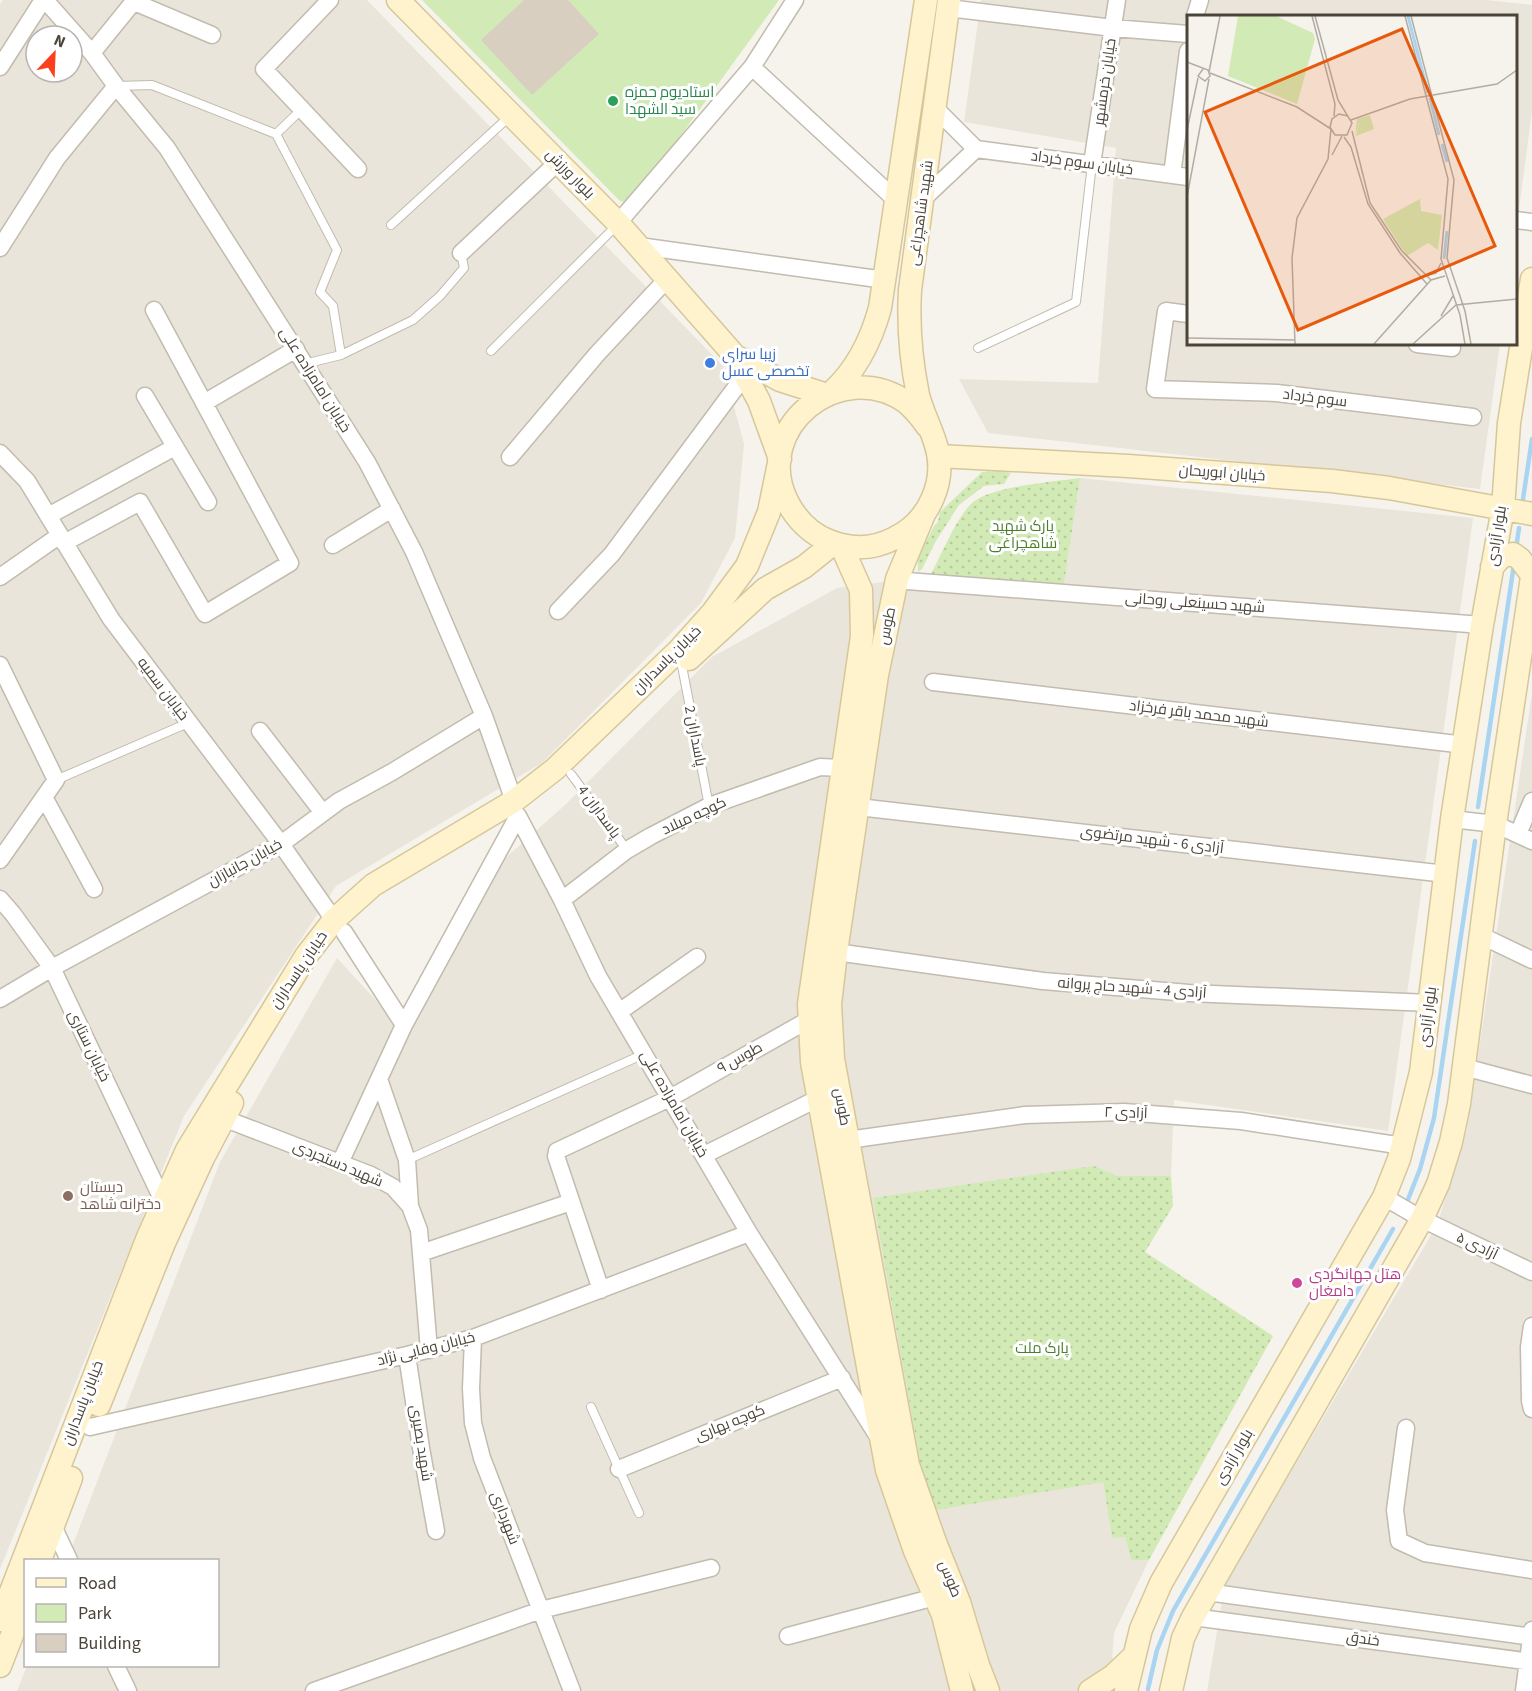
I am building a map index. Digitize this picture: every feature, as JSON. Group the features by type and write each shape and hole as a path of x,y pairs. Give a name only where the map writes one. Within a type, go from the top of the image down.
{"street":[{"name":"خیابان امامزاده علی","path":"44,0 92,53 167,148 367,462 414,552 484,716 516,809 598,976 749,1233 882,1443"},
{"path":"0,67 44,0"},
{"path":"330,0 264,69 358,169"},
{"name":"بلوار ورزش","path":"398,0 618,223 740,365"},
{"path":"618,223 752,67 795,0"},
{"name":"شهید شاهچراغی","path":"829,394 844,381 866,349 874,330 885,280 926,0"},
{"name":"خیابان خرمشهر","path":"1092,164 1117,0"},
{"path":"1195,15 1200,0"},
{"path":"92,53 134,1 212,35"},
{"path":"949,4 1113,28 1187,34"},
{"name":"شهید شاهچراغی","path":"927,426 918,394 909,319 910,290 949,4"},
{"path":"752,67 897,201 922,202 976,149 935,108"},
{"path":"1180,176 1187,67"},
{"path":"0,249 57,158 116,86"},
{"name":"خیابان سوم خرداد","path":"976,149 1180,176"},
{"path":"461,253 558,162"},
{"path":"1517,220 1532,222"},
{"path":"639,246 885,280"},
{"path":"510,457 597,354 667,279"},
{"name":"بلوار آزادی","path":"1126,1691 1141,1629 1161,1583 1384,1197 1403,1146 1421,1072 1452,819 1503,508 1509,423 1532,279"},
{"path":"0,577 62,539 141,502 205,614 290,563 154,310"},
{"name":"سوم خرداد","path":"1187,314 1166,310 1155,389 1277,393 1473,417"},
{"path":"1426,345 1452,348"},
{"path":"204,403 300,357"},
{"path":"740,365 780,380 829,394"},
{"path":"740,365 759,401 779,461 782,488 791,509 812,532 838,544 864,547 887,543 914,526 924,514 938,486 939,456 935,441 927,426 906,402 885,392 863,388 829,394 804,410 786,434 779,461"},
{"path":"558,611 612,554 740,365"},
{"path":"145,396 208,502"},
{"path":"48,516 175,447"},
{"name":"خیابان سمیه","path":"0,453 27,481 111,619 281,844 339,926 404,1025"},
{"name":"خیابان ابوریحان","path":"939,456 1128,466 1332,481 1389,488 1532,514"},
{"name":"خیابان پاسداران","path":"516,809 678,651 713,612 747,566 769,512 779,461"},
{"path":"333,545 392,509"},
{"name":"طوس","path":"924,514 897,579 877,675 830,1004 833,1059 908,1465 959,1602 988,1691"},
{"name":"خیابان پاسداران","path":"28,1559 143,1248 163,1201 187,1150 306,956 339,926 358,916 381,897 571,774 765,589 838,544"},
{"name":"طوس","path":"838,544 861,590 862,636 815,949 809,1004 812,1062 887,1470 915,1551 943,1615 962,1691"},
{"path":"1171,1691 1183,1638 1193,1617 1422,1219 1438,1184 1451,1142 1464,1067 1495,824 1532,576 1526,566 1513,554 1502,556 1492,567"},
{"name":"شهید حسینعلی روحانی","path":"907,581 1482,625"},
{"path":"0,665 56,780 0,860"},
{"name":"شهید محمد باقر فرخزاد","path":"933,682 1465,745"},
{"name":"خیابان جانبازان","path":"0,999 52,968 281,844 339,801 484,716"},
{"path":"260,731 323,813"},
{"name":"کوچه میلاد","path":"562,900 627,850 709,806 820,767 842,768"},
{"path":"44,797 94,889"},
{"path":"1452,819 1495,824 1525,837 1532,801"},
{"name":"آزادی 6 - شهید مرتضوی","path":"858,807 1446,874"},
{"path":"340,1163 404,1025 516,809"},
{"name":"خیابان ستاری","path":"0,899 52,968 163,1201"},
{"name":"خیابان پاسداران","path":"40,1559 90,1427 164,1243 223,1118 339,926"},
{"path":"1480,936 1532,960"},
{"name":"آزادی 4 - شهید حاج پروانه","path":"836,952 1043,981 1189,993 1430,1004"},
{"path":"619,1012 697,957"},
{"name":"طوس ۹","path":"572,1203 556,1156 557,1151 670,1098 810,1019"},
{"path":"1464,1067 1532,1085"},
{"path":"379,1079 407,1160 410,1206"},
{"path":"704,1155 819,1098"},
{"name":"آزادی ۲","path":"848,1140 1025,1115 1124,1112 1241,1122 1403,1146"},
{"name":"شهید دستجردی","path":"223,1118 371,1175 393,1187 410,1206 419,1230 429,1350"},
{"name":"آزادی ۵","path":"1384,1197 1422,1219 1532,1272"},
{"path":"421,1253 572,1203 601,1290"},
{"name":"خیابان وفایی نژاد","path":"90,1427 473,1338 749,1233"},
{"path":"1531,1403 1529,1347 1532,1326"},
{"name":"شهرداری","path":"473,1338 471,1389 473,1423 482,1458 572,1691"},
{"name":"شهید بصیری","path":"407,1355 436,1531"},
{"path":"844,1381 858,1387 871,1385"},
{"name":"کوچه بهاری","path":"619,1469 844,1381"},
{"path":"1406,1428 1395,1510 1399,1541 1425,1553 1532,1570"},
{"path":"53,1526 69,1559"},
{"path":"316,1691 541,1610 711,1568"},
{"name":"خیابان پاسداران","path":"0,1666 6,1618 24,1569"},
{"name":"خندق","path":"1207,1592 1532,1637"},
{"path":"788,1636 935,1597"},
{"name":"خیابان پاسداران","path":"6,1618 24,1601"},
{"name":"خندق","path":"1193,1617 1530,1662"},
{"path":"1524,1691 1530,1662 1532,1630"},
{"path":"1090,1691 1113,1676 1134,1656"},
{"path":"117,1667 128,1691"}],"lane":[{"path":"116,86 152,85 276,134 337,250 320,292 333,306 341,355"},
{"path":"276,134 302,109"},
{"path":"391,225 512,115"},
{"path":"978,348 1076,302 1092,164"},
{"path":"491,351 618,223"},
{"path":"300,357 341,355 413,320 440,296 464,268 461,253"},
{"name":"پاسداران 2","path":"682,666 709,806"},
{"path":"56,780 188,723"},
{"name":"پاسداران 4","path":"571,774 627,850"},
{"path":"407,1160 644,1054"},
{"path":"591,1407 639,1513"}],"shaded area":[{"path":"3,0 367,0 723,366 744,444 735,538 701,603 542,763 336,886 184,1116 0,1569 0,4"},
{"path":"981,0 1487,0 1532,5 1532,111 1517,224 1517,15 1187,15 1187,345 1500,345 1480,489 988,433 959,379 1098,383 1116,148 964,122"},
{"path":"1080,478 1473,518 1388,1131 1174,1100 1171,1176 1116,1176 1094,1166 1103,1482 1112,1538 1125,1536 1131,1560 1149,1560 1114,1633 1110,1691 17,1691 27,1667 219,1667 219,1559 67,1559 220,1162 337,958 407,1034 503,860 565,805 712,657 837,588 930,576 1064,584"},
{"path":"1532,693 1532,1691 1207,1691 1225,1584 1437,1225 1467,1130"}],"green space":[{"name":"استادیوم حمزه سید الشهدا","path":"422,0 779,0 633,201 627,203 620,201"},
{"path":"982,472 1011,473 1004,484 984,486 959,505 936,541 922,569 918,572 918,558 938,522 940,512"},
{"name":"پارک شهید شاهچراغی","path":"1080,478 1064,584 930,576 955,527 972,503 981,497 1007,489"},
{"name":"پارک ملت","path":"1094,1166 1117,1176 1171,1176 1173,1206 1145,1252 1273,1336 1149,1560 1131,1560 1125,1537 1112,1538 1103,1482 929,1511 873,1198"}],"building":[{"path":"524,0 568,0 599,34 532,95 481,40"}],"waterway":[{"path":"1523,499 1532,439"},
{"path":"1516,549 1519,528"},
{"path":"1478,807 1514,564"},
{"path":"1407,1202 1420,1169 1434,1118 1475,841"},
{"path":"1148,1689 1157,1650 1173,1611 1393,1229"}],"place":[{"name":"استادیوم حمزه سید الشهدا","path":"613,101"},
{"name":"زیبا سرای تخصصی عسل","path":"710,363"},
{"name":"دبستان دخترانه شاهد","path":"68,1196"},
{"name":"هتل جهانگردى دامغان","path":"1297,1283"}]}
